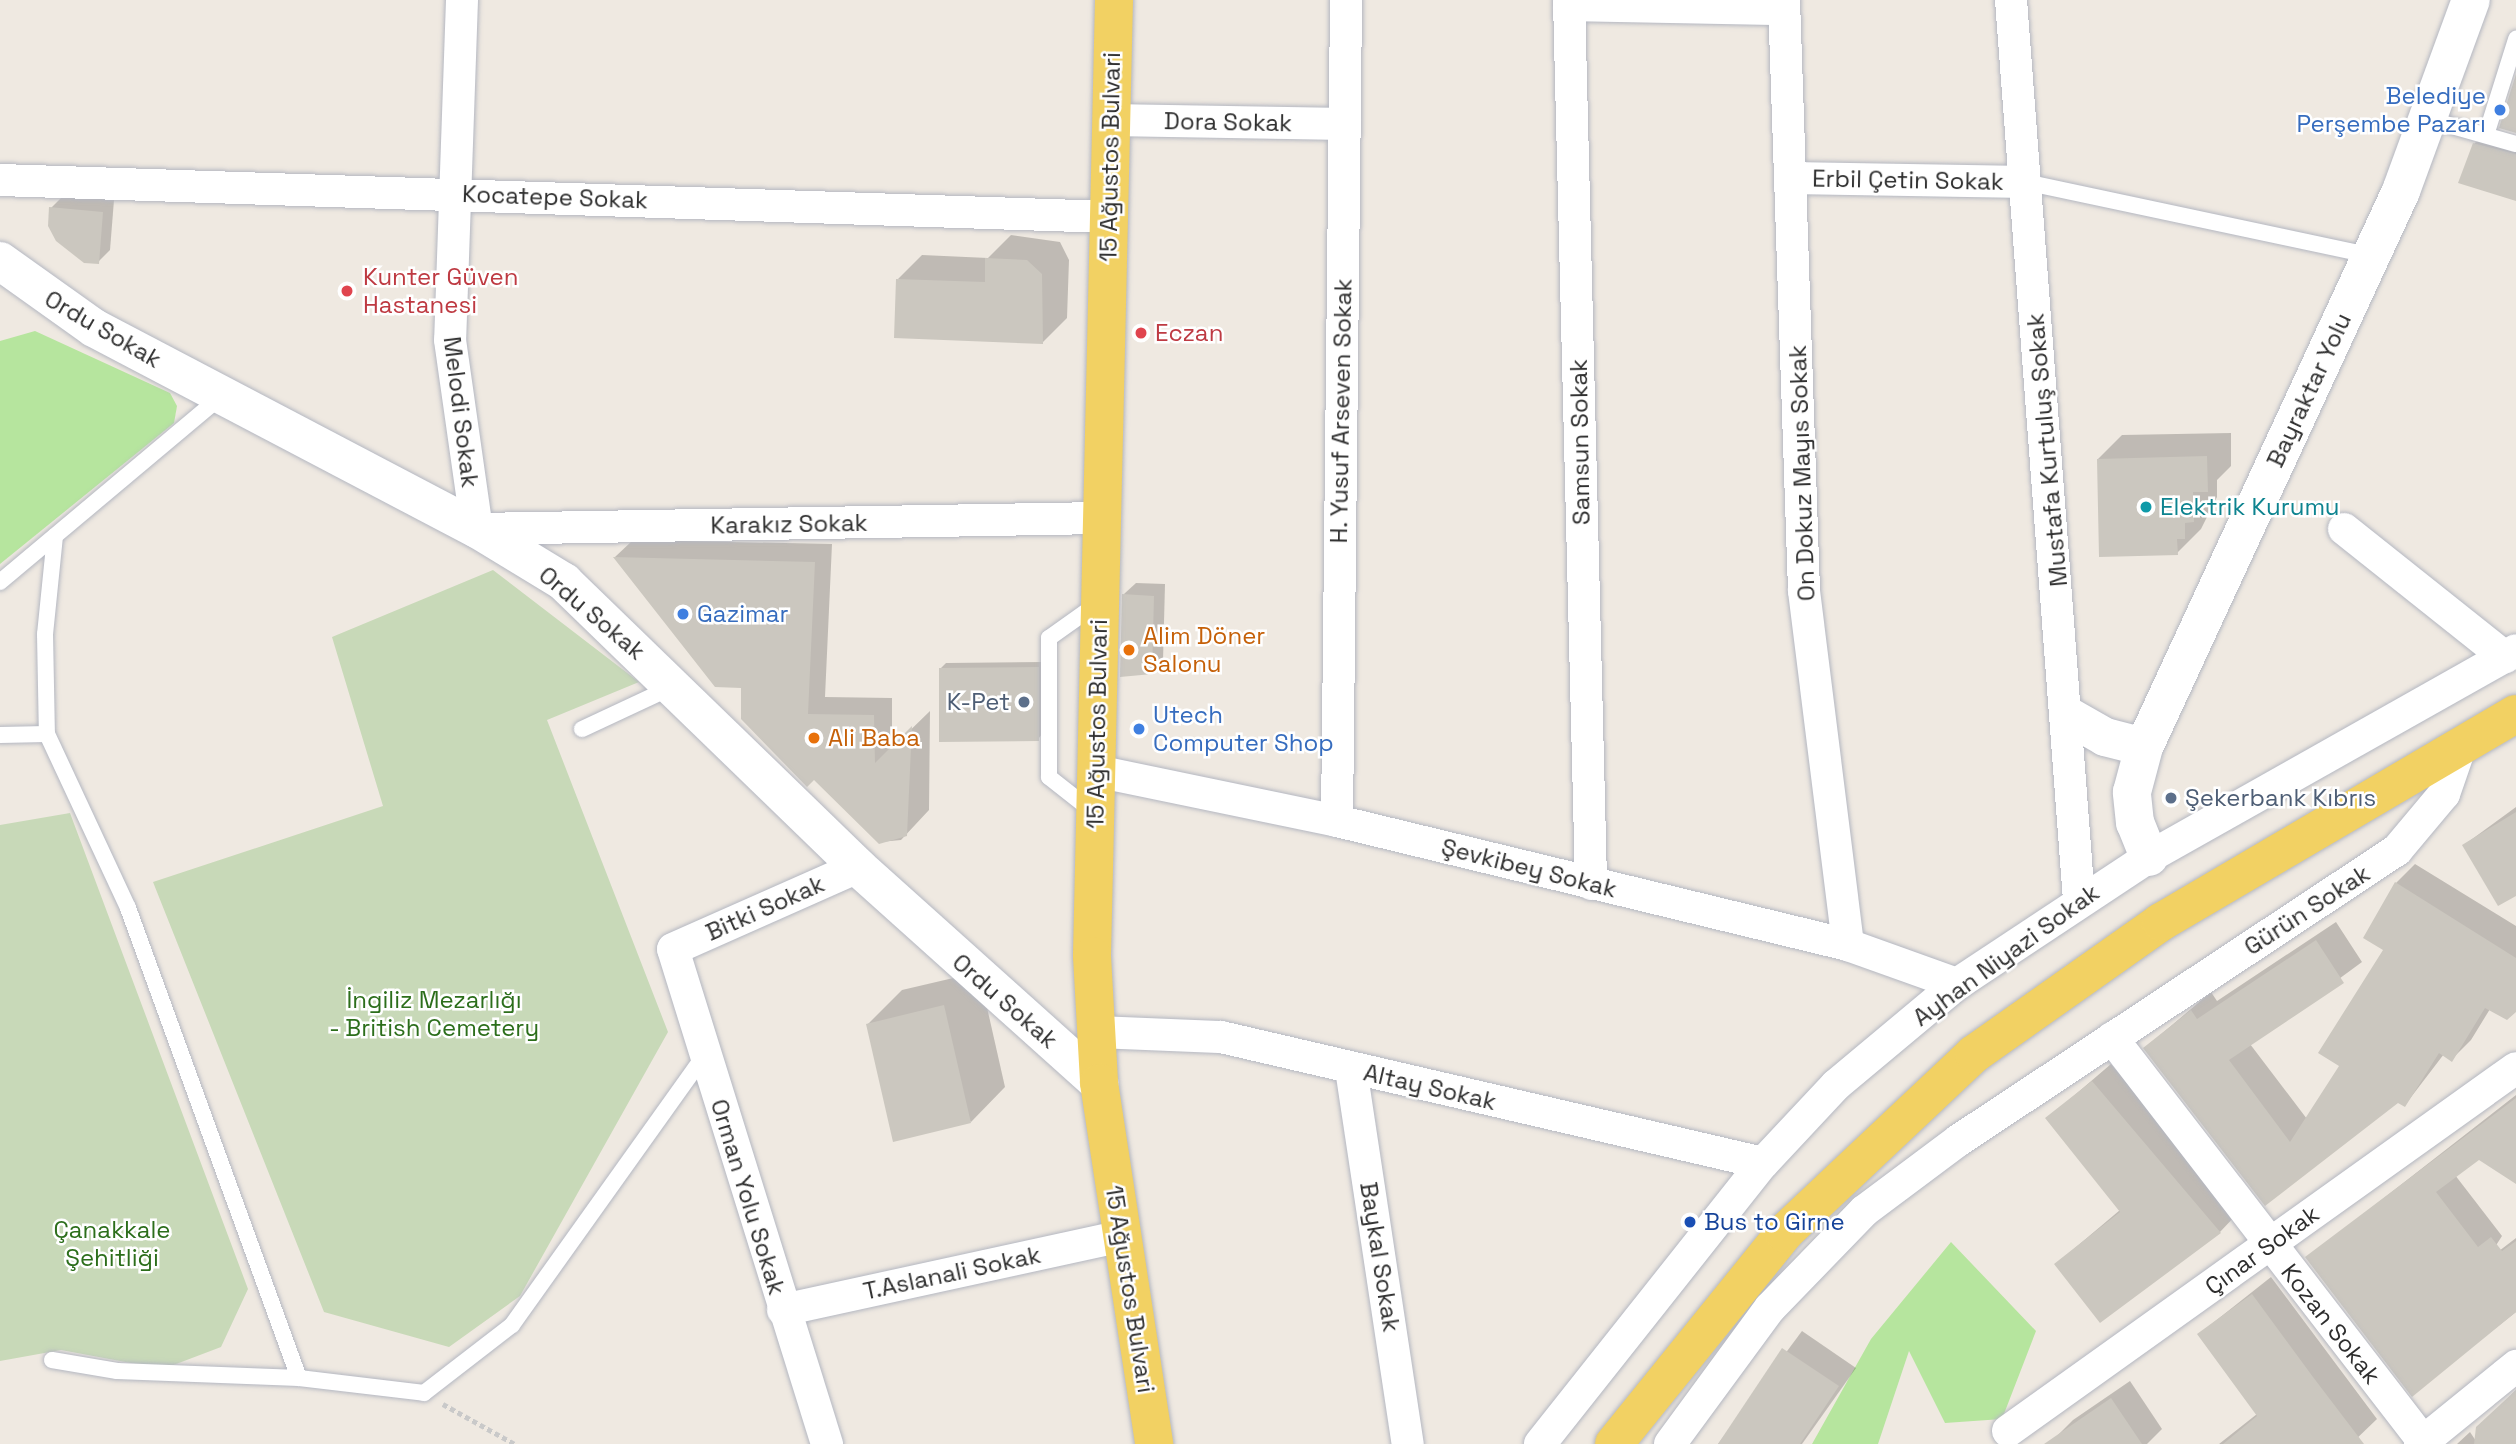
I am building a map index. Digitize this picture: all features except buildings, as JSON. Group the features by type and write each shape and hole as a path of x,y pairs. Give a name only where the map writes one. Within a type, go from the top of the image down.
{"main road":[{"name":"15 Ağustos Bulvari","path":"1114,0 1095,812 1095,1032 1099,1083 1154,1444"},
{"path":"1614,1444 1784,1234 1974,1054 2161,922 2516,714"}],"street":[{"name":"Melodi Sokak","path":"462,0 452,194 450,340 477,529"},
{"name":"H. Yusuf Arseven Sokak","path":"1337,821 1346,0"},
{"name":"Mustafa Kurtuluş Sokak","path":"2011,0 2070,717 2079,901"},
{"name":"Bayraktar Yolu","path":"2149,856 2135,823 2132,792 2144,747 2372,256 2431,120 2471,0"},
{"path":"1569,2 1784,4"},
{"name":"Samsun Sokak","path":"1569,2 1591,884"},
{"name":"On Dokuz Mayıs Sokak","path":"1784,4 1804,591 1847,944"},
{"name":"Dora Sokak","path":"1111,120 1345,124"},
{"name":"Erbil Çetin Sokak","path":"1792,178 2025,182"},
{"name":"Kocatepe Sokak","path":"0,180 1109,217"},
{"name":"Ordu Sokak","path":"0,261 94,328 477,529 564,582 858,867 1099,1083"},
{"name":"Karakız Sokak","path":"477,529 1101,518"},
{"path":"2344,529 2510,654"},
{"name":"Ayhan Niyazi Sokak","path":"1541,1444 1763,1163 1836,1085 1957,984 2149,856 2510,654"},
{"path":"2070,717 2105,737 2144,747"},
{"name":"Gürün Sokak","path":"1670,1444 1770,1308 1864,1211 2112,1038 2397,850 2444,794 2461,745"},
{"name":"Şevkibey Sokak","path":"1096,771 1337,821 1847,944 1957,984"},
{"name":"Bitki Sokak","path":"673,950 858,867"},
{"name":"Orman Yolu Sokak","path":"673,950 783,1310 827,1444"},
{"name":"Altay Sokak","path":"1095,1032 1221,1037 1763,1163"},
{"name":"Kozan Sokak","path":"2112,1038 2422,1443"},
{"name":"Çınar Sokak","path":"2008,1431 2516,1068"},
{"name":"Baykal Sokak","path":"1351,1069 1408,1444"},
{"name":"T.Aslanali Sokak","path":"783,1310 1121,1236"},
{"path":"2422,1443 2516,1366"}],"lane":[{"path":"2486,135 2516,39"},
{"path":"2431,120 2516,144"},
{"path":"2025,182 2372,256"},
{"path":"0,582 222,396"},
{"path":"55,536 45,634 47,734 128,908 299,1378"},
{"path":"1095,812 1049,777 1049,638 1100,602"},
{"path":"582,729 674,686"},
{"path":"0,736 47,734"},
{"path":"52,1360 117,1371 299,1378 424,1393 512,1325 705,1054"}],"path":[{"path":"424,1393 515,1444"}],"green space":[{"path":"35,331 170,393 177,406 174,423 0,564 0,341"},
{"name":"İngiliz Mezarlığı - British Cemetery","path":"493,570 639,682 547,720 668,1032 520,1296 449,1347 324,1312 153,882 383,806 332,637"},
{"name":"Çanakkale Şehitliği","path":"70,813 248,1289 221,1347 163,1369 61,1350 0,1361 0,825"},
{"path":"1951,1242 2036,1331 2002,1419 1945,1423 1909,1351 1878,1444 1812,1444 1871,1339"}],"place":[{"name":"Belediye Perşembe Pazarı","path":"2500,110"},
{"name":"Kunter Güven Hastanesi","path":"347,291"},
{"name":"Eczan","path":"1141,333"},
{"name":"Elektrik Kurumu","path":"2146,507"},
{"name":"Gazimar","path":"683,614"},
{"name":"Alim Döner Salonu","path":"1129,650"},
{"name":"K-Pet","path":"1024,702"},
{"name":"Utech Computer Shop","path":"1139,729"},
{"name":"Ali Baba","path":"814,738"},
{"name":"Şekerbank Kıbrıs","path":"2171,798"},
{"name":"Bus to Girne","path":"1690,1222"}]}
